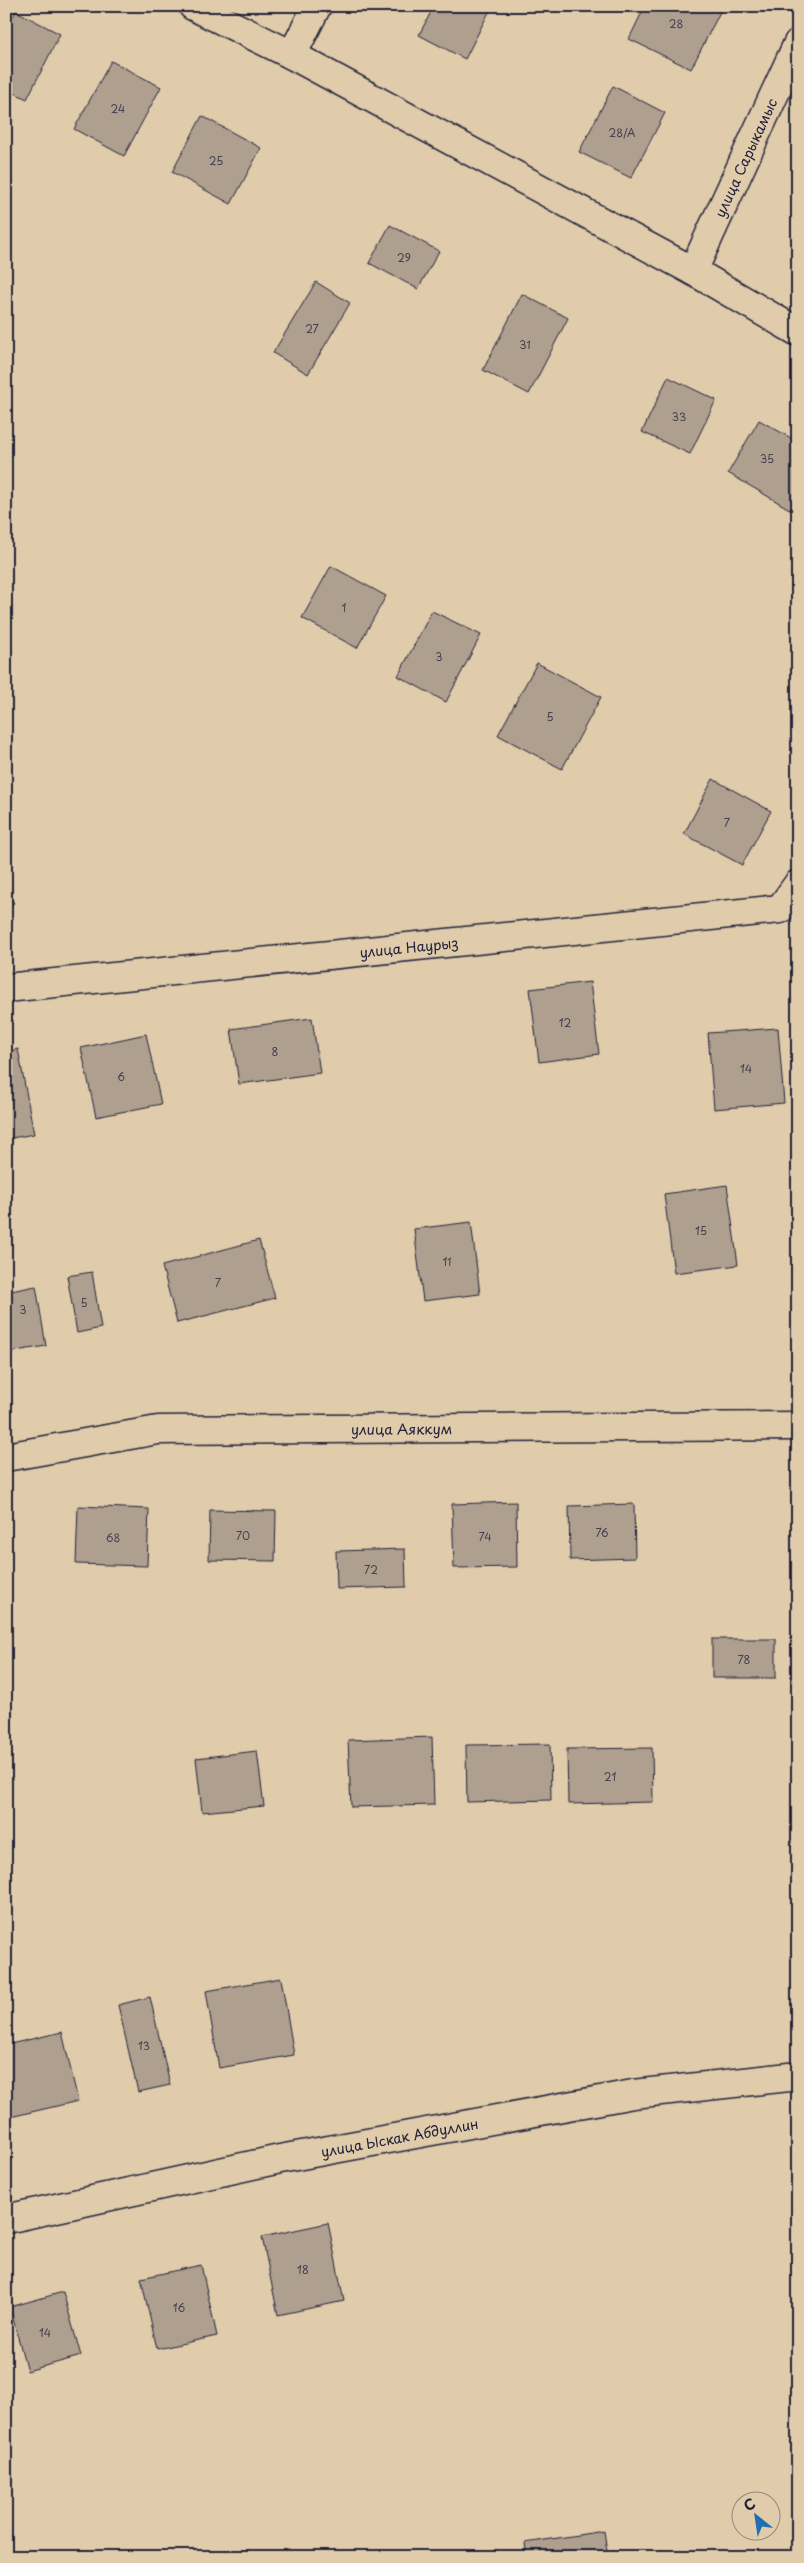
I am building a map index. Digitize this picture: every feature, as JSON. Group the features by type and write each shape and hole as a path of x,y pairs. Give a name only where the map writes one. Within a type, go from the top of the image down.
{"street":[{"path":"193,6 292,55 693,271 798,332"},
{"path":"292,55 317,6"},
{"name":"улица Сарыкамыс","path":"693,271 798,43"},
{"name":"улица Наурыз","path":"6,988 780,909 798,884"},
{"name":"улица Аяккум","path":"6,1457 158,1430 798,1426"},
{"name":"улица Ыскак Абдуллин","path":"6,2219 280,2159 623,2096 798,2076"}],"building":[{"path":"434,6 492,6 465,59 419,35"},
{"path":"645,6 722,8 691,69 629,39"},
{"path":"16,11 60,34 27,99 6,89 6,30"},
{"path":"111,61 161,87 124,156 74,129"},
{"path":"613,86 665,113 631,178 579,152"},
{"path":"202,116 261,148 231,204 172,172"},
{"path":"390,225 439,251 418,289 369,263"},
{"path":"316,282 350,303 308,374 273,353"},
{"path":"522,294 568,318 529,394 483,370"},
{"path":"668,377 716,400 690,454 642,432"},
{"path":"759,420 798,442 798,514 728,473"},
{"path":"331,566 386,596 357,648 302,618"},
{"path":"432,611 481,635 446,702 398,676"},
{"path":"537,663 601,697 562,769 498,735"},
{"path":"713,779 771,811 742,865 684,834"},
{"path":"6,890 14,903 6,908"},
{"path":"590,982 599,1054 539,1062 530,989"},
{"path":"312,1018 320,1073 239,1084 231,1029"},
{"path":"778,1028 784,1103 714,1109 708,1033"},
{"path":"146,1034 161,1104 96,1117 81,1048"},
{"path":"18,1049 34,1134 6,1139 6,1052"},
{"path":"727,1185 738,1265 674,1273 664,1194"},
{"path":"471,1222 480,1294 423,1301 414,1229"},
{"path":"259,1240 275,1298 177,1323 162,1266"},
{"path":"92,1272 101,1328 77,1333 67,1276"},
{"path":"36,1286 46,1346 10,1352 6,1327 6,1292"},
{"path":"516,1502 517,1567 454,1568 452,1504"},
{"path":"634,1504 635,1558 570,1560 569,1506"},
{"path":"78,1506 149,1509 147,1566 76,1564"},
{"path":"210,1510 276,1511 275,1561 209,1560"},
{"path":"405,1549 406,1587 337,1589 336,1551"},
{"path":"712,1639 776,1639 776,1678 712,1678"},
{"path":"432,1737 434,1805 351,1807 348,1740"},
{"path":"550,1744 551,1800 467,1802 466,1745"},
{"path":"652,1748 653,1802 568,1804 567,1749"},
{"path":"257,1751 264,1806 202,1812 196,1758"},
{"path":"281,1978 294,2055 219,2068 206,1991"},
{"path":"150,1997 170,2085 138,2092 118,2005"},
{"path":"62,2032 78,2101 6,2118 6,2045"},
{"path":"328,2223 344,2301 278,2315 262,2237"},
{"path":"201,2265 217,2336 157,2349 141,2278"},
{"path":"63,2292 81,2356 27,2371 10,2307"},
{"path":"604,2531 608,2557 527,2557 525,2543"}]}
